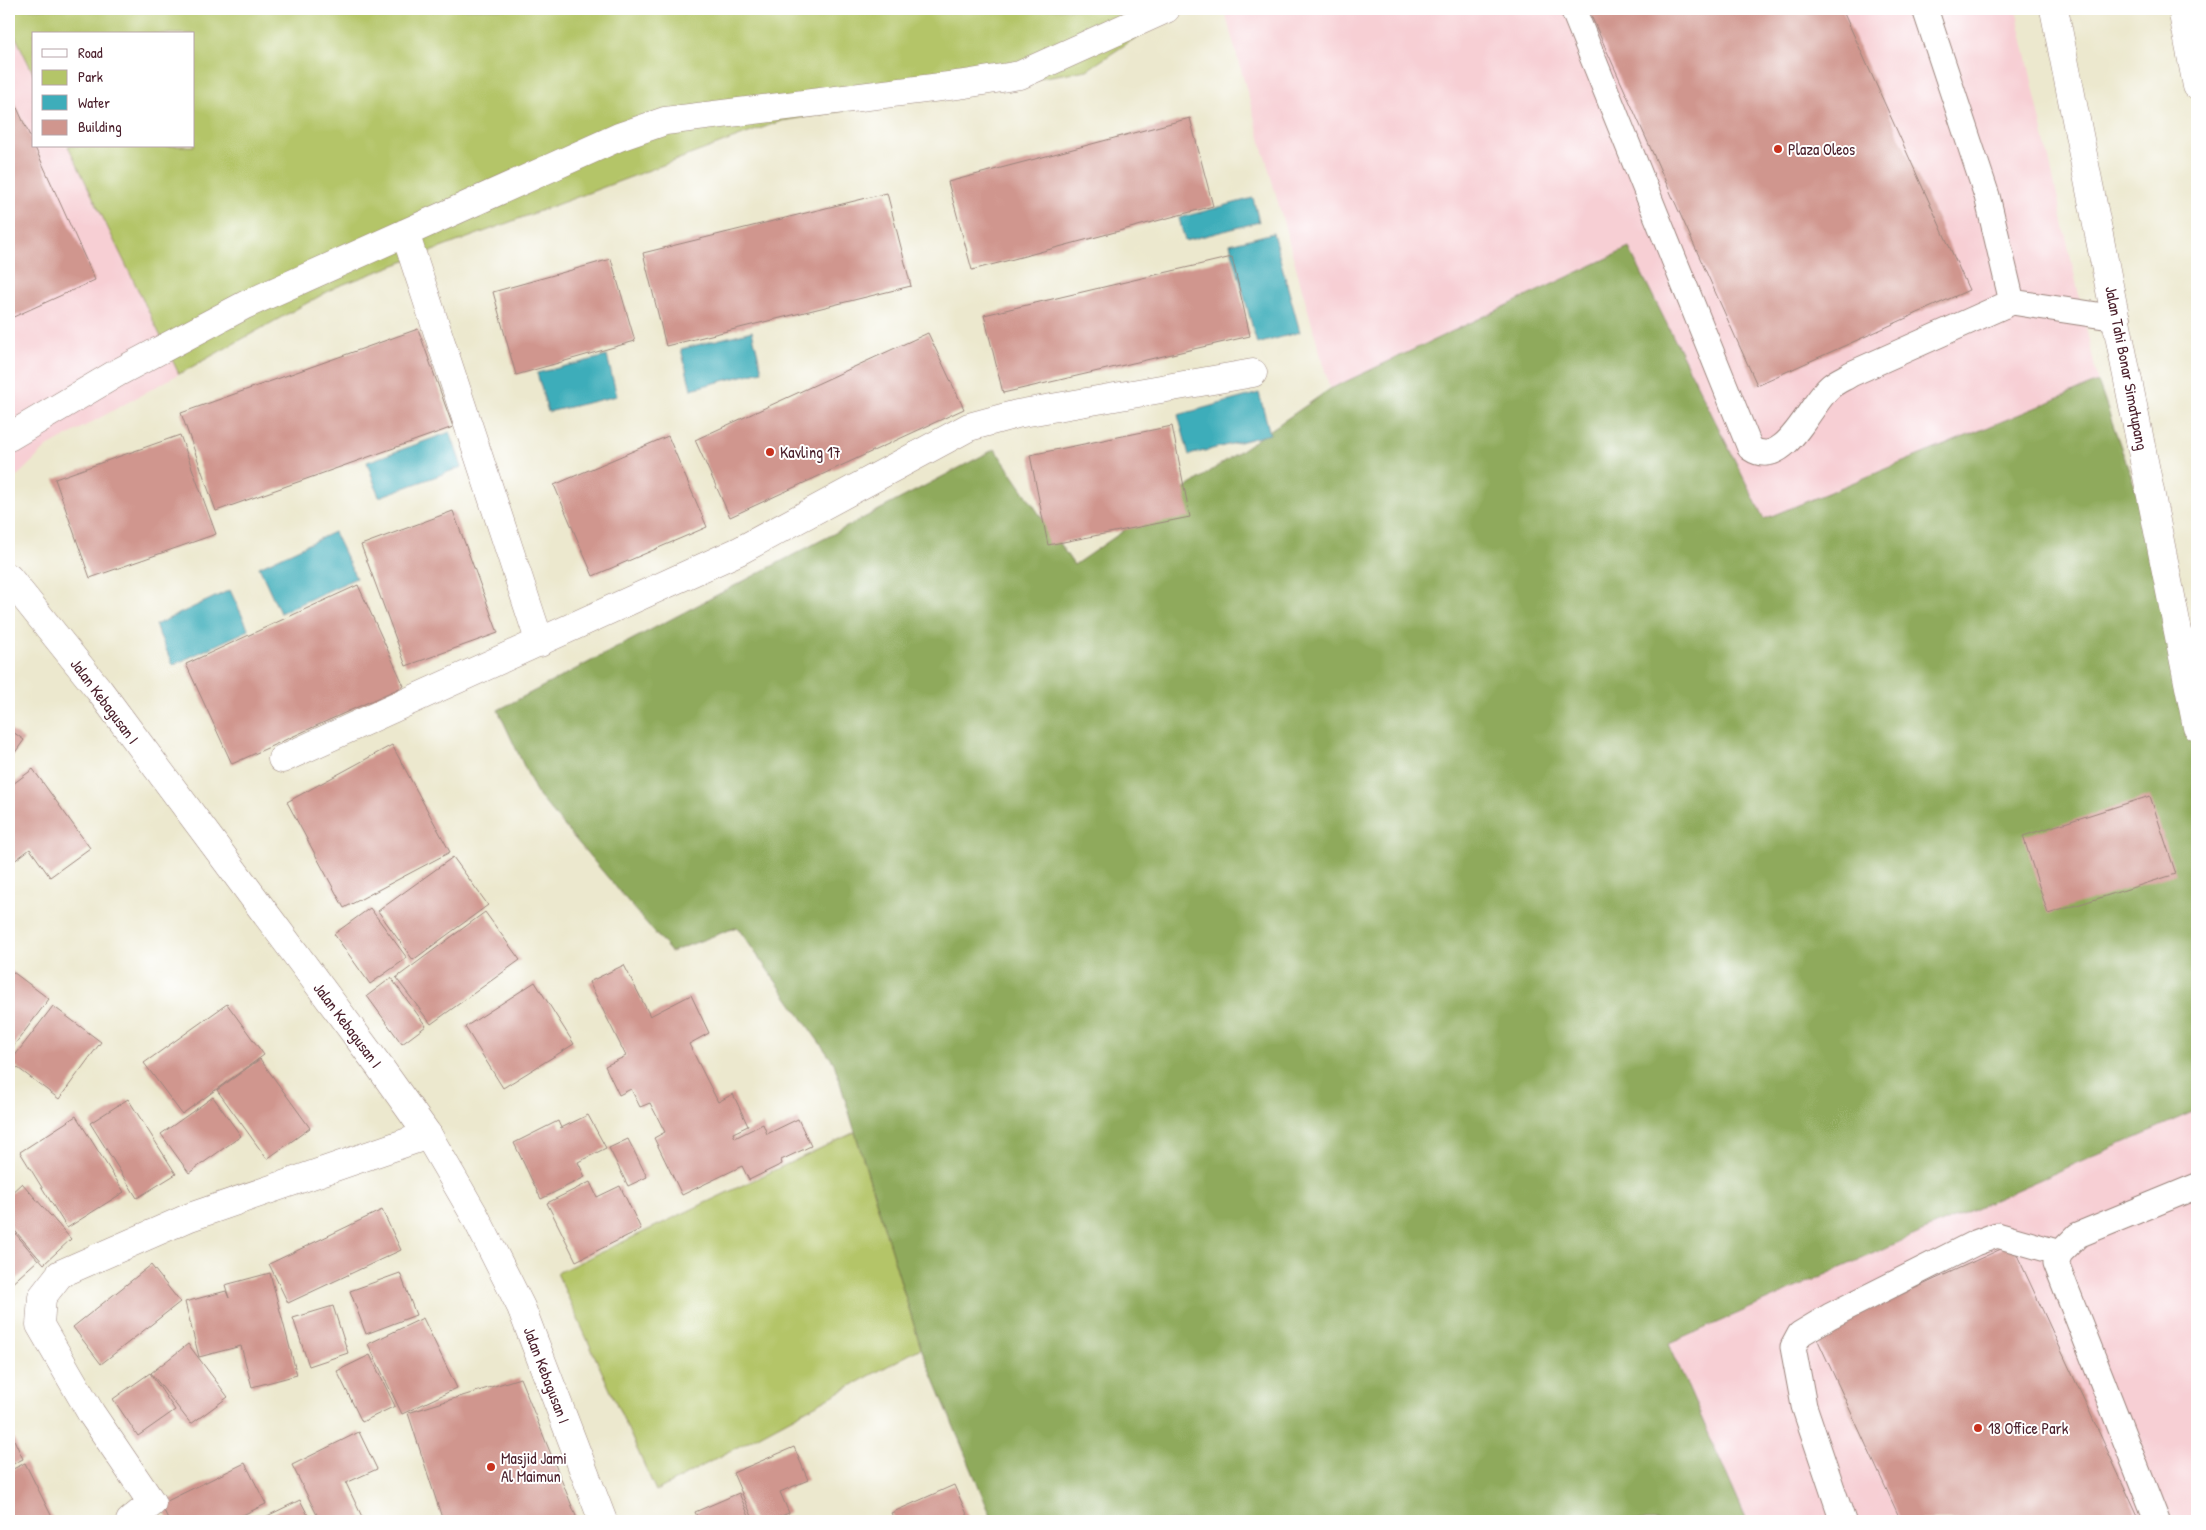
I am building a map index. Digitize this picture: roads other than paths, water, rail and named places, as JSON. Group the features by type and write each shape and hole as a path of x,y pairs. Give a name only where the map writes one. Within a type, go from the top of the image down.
{"main road":[{"path":"9,437 118,373 245,305 619,137 665,121 965,84 1020,74 1166,9"},
{"name":"Jalan Tahi Bonar Simatupang","path":"2054,9 2117,318 2197,728"},
{"path":"2182,9 2197,86"},
{"path":"405,233 540,643"},
{"path":"282,760 738,551 969,428 1017,414 1253,373"},
{"name":"Jalan Kebagusan I","path":"9,578 99,690 242,885 379,1066 428,1135 475,1216 521,1306 603,1521"},
{"path":"130,1521 152,1503 91,1413 40,1325 42,1297 60,1274 190,1217 428,1135"}],"lane":[{"path":"1573,9 1750,448 1759,454 1768,454 1786,443 1831,386 1851,374 2012,302 2117,318"},
{"path":"1925,9 1987,196 2012,302"},
{"path":"2157,1521 2056,1263 2060,1253 2078,1235 2197,1186"},
{"path":"1843,1521 1804,1406 1793,1348 1800,1334 1830,1316 1967,1247 1998,1235 2060,1253"}],"water":[{"path":"1253,198 1259,222 1185,241 1179,218"},
{"path":"1273,233 1300,332 1257,344 1230,244"},
{"path":"752,331 762,371 691,389 681,349"},
{"path":"607,356 617,396 548,412 537,373"},
{"path":"1259,393 1270,434 1189,455 1178,415"},
{"path":"450,432 462,467 379,497 367,462"},
{"path":"334,532 356,578 280,613 259,567"},
{"path":"230,590 249,630 173,665 155,625"}],"place":[{"name":"Plaza Oleos","path":"1778,149"},
{"name":"Kavling 17","path":"770,452"},
{"name":"18 Office Park","path":"1978,1428"},
{"name":"Masjid Jami Al Maimun","path":"491,1467"}]}
